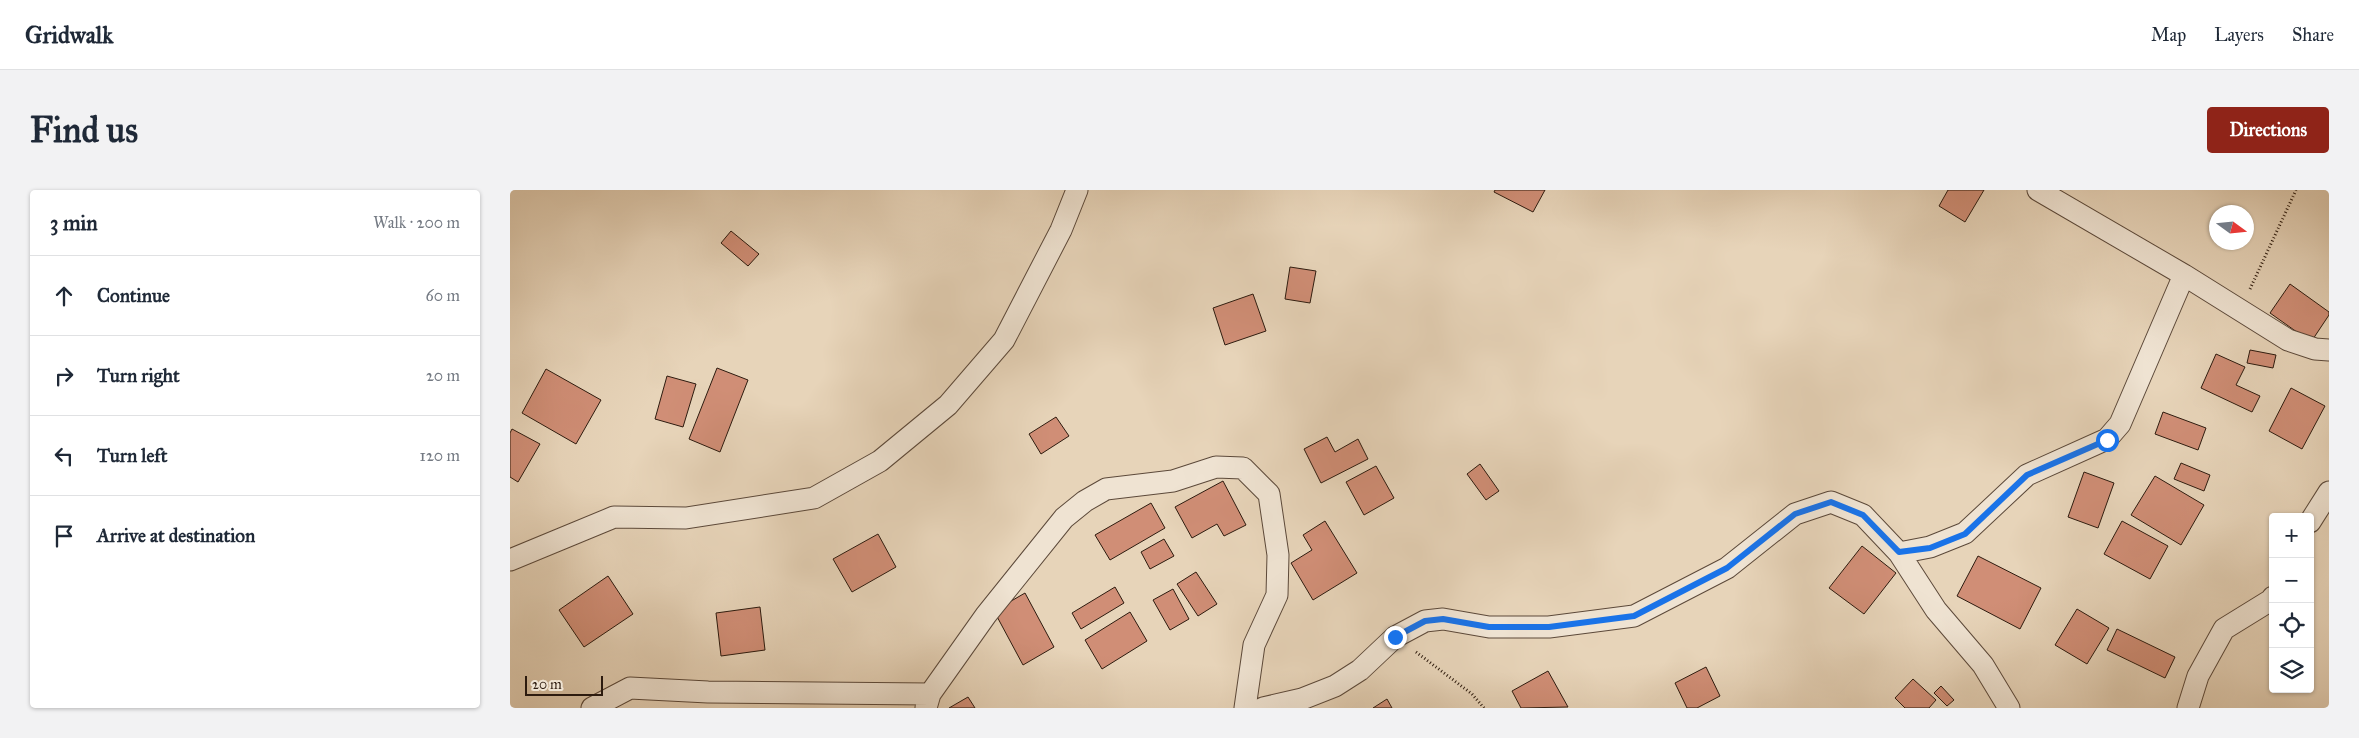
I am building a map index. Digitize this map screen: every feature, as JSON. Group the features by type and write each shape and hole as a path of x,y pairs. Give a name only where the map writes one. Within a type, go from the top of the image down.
{"street":[{"path":"510,560 614,517 686,518 814,498 880,461 948,405 1004,340 1061,230 1076,190"},
{"path":"2038,190 2184,275 2288,340 2315,349 2329,350"},
{"path":"1899,552 1930,548 1965,534 2027,475 2107,440 2120,424 2184,275"},
{"path":"592,708 630,688 928,701 992,607 1064,518 1085,500 1106,489 1173,481 1216,467 1243,468 1269,494 1278,555 1277,595 1254,645 1245,708"},
{"path":"2314,516 2329,492"},
{"path":"1263,708 1302,699 1335,686 1360,670 1395,637 1425,621 1443,619 1489,627 1549,627 1634,616 1727,568 1795,514 1831,502 1863,515 1899,552 1936,610 1983,665 2009,708"},
{"path":"2188,708 2198,676 2224,629 2269,601"}],"path":[{"path":"2240,309 2296,190"},
{"path":"1395,637 1472,694 1484,708"}],"building":[{"path":"1495,190 1545,190 1533,212 1494,192"},
{"path":"1948,190 1984,190 1965,222 1939,206"},
{"path":"731,231 759,254 748,266 721,243"},
{"path":"1290,267 1316,271 1310,303 1285,299"},
{"path":"2290,284 2329,312 2329,315 2311,342 2270,313"},
{"path":"1253,294 1266,331 1225,345 1213,308"},
{"path":"2250,350 2276,355 2273,368 2247,363"},
{"path":"2216,354 2245,367 2236,385 2260,396 2252,412 2201,388"},
{"path":"717,368 748,380 720,452 689,439"},
{"path":"546,369 601,400 576,444 522,413"},
{"path":"667,376 696,384 683,427 655,419"},
{"path":"2291,388 2325,406 2302,449 2269,431"},
{"path":"2163,412 2206,428 2198,450 2155,434"},
{"path":"1056,417 1069,436 1041,454 1029,434"},
{"path":"512,429 540,444 518,482 510,477 510,433"},
{"path":"1327,437 1335,452 1358,439 1368,459 1321,483 1304,449"},
{"path":"2181,463 2210,475 2204,491 2174,479"},
{"path":"1480,464 1499,491 1486,500 1467,474"},
{"path":"1376,466 1394,498 1364,515 1346,482"},
{"path":"2084,472 2114,483 2098,528 2068,517"},
{"path":"2155,476 2204,505 2181,545 2131,515"},
{"path":"1223,481 1246,525 1224,536 1217,524 1192,538 1175,507"},
{"path":"1151,503 1165,528 1110,560 1095,535"},
{"path":"1325,521 1357,573 1313,600 1291,563 1312,550 1303,535"},
{"path":"2122,521 2168,546 2150,579 2104,554"},
{"path":"878,534 896,567 852,592 833,559"},
{"path":"1164,539 1174,556 1150,569 1141,552"},
{"path":"1862,546 1896,573 1864,614 1829,588"},
{"path":"1978,556 2041,588 2020,629 1957,596"},
{"path":"1196,572 1217,604 1198,616 1177,584"},
{"path":"608,576 633,614 584,647 559,610"},
{"path":"1115,587 1124,603 1081,629 1072,613"},
{"path":"1173,589 1189,619 1170,630 1153,600"},
{"path":"1025,593 1054,647 1023,665 994,611"},
{"path":"760,607 765,650 721,656 716,613"},
{"path":"2077,609 2109,628 2087,664 2055,645"},
{"path":"1130,612 1147,641 1102,669 1085,640"},
{"path":"2117,629 2175,657 2165,678 2107,650"},
{"path":"1706,667 1720,696 1697,708 1687,708 1675,683"},
{"path":"1548,671 1568,707 1521,708 1512,691"},
{"path":"1913,679 1936,700 1929,708 1905,708 1895,698"},
{"path":"1941,686 1954,700 1947,706 1934,693"},
{"path":"968,697 975,708 949,708"},
{"path":"1387,699 1392,708 1373,708"}],"route":[{"path":"1395,637 1425,621 1443,619 1489,627 1549,627 1634,616 1727,568 1795,514 1831,502 1863,515 1899,552 1930,548 1965,534 2027,475 2107,440"}]}
